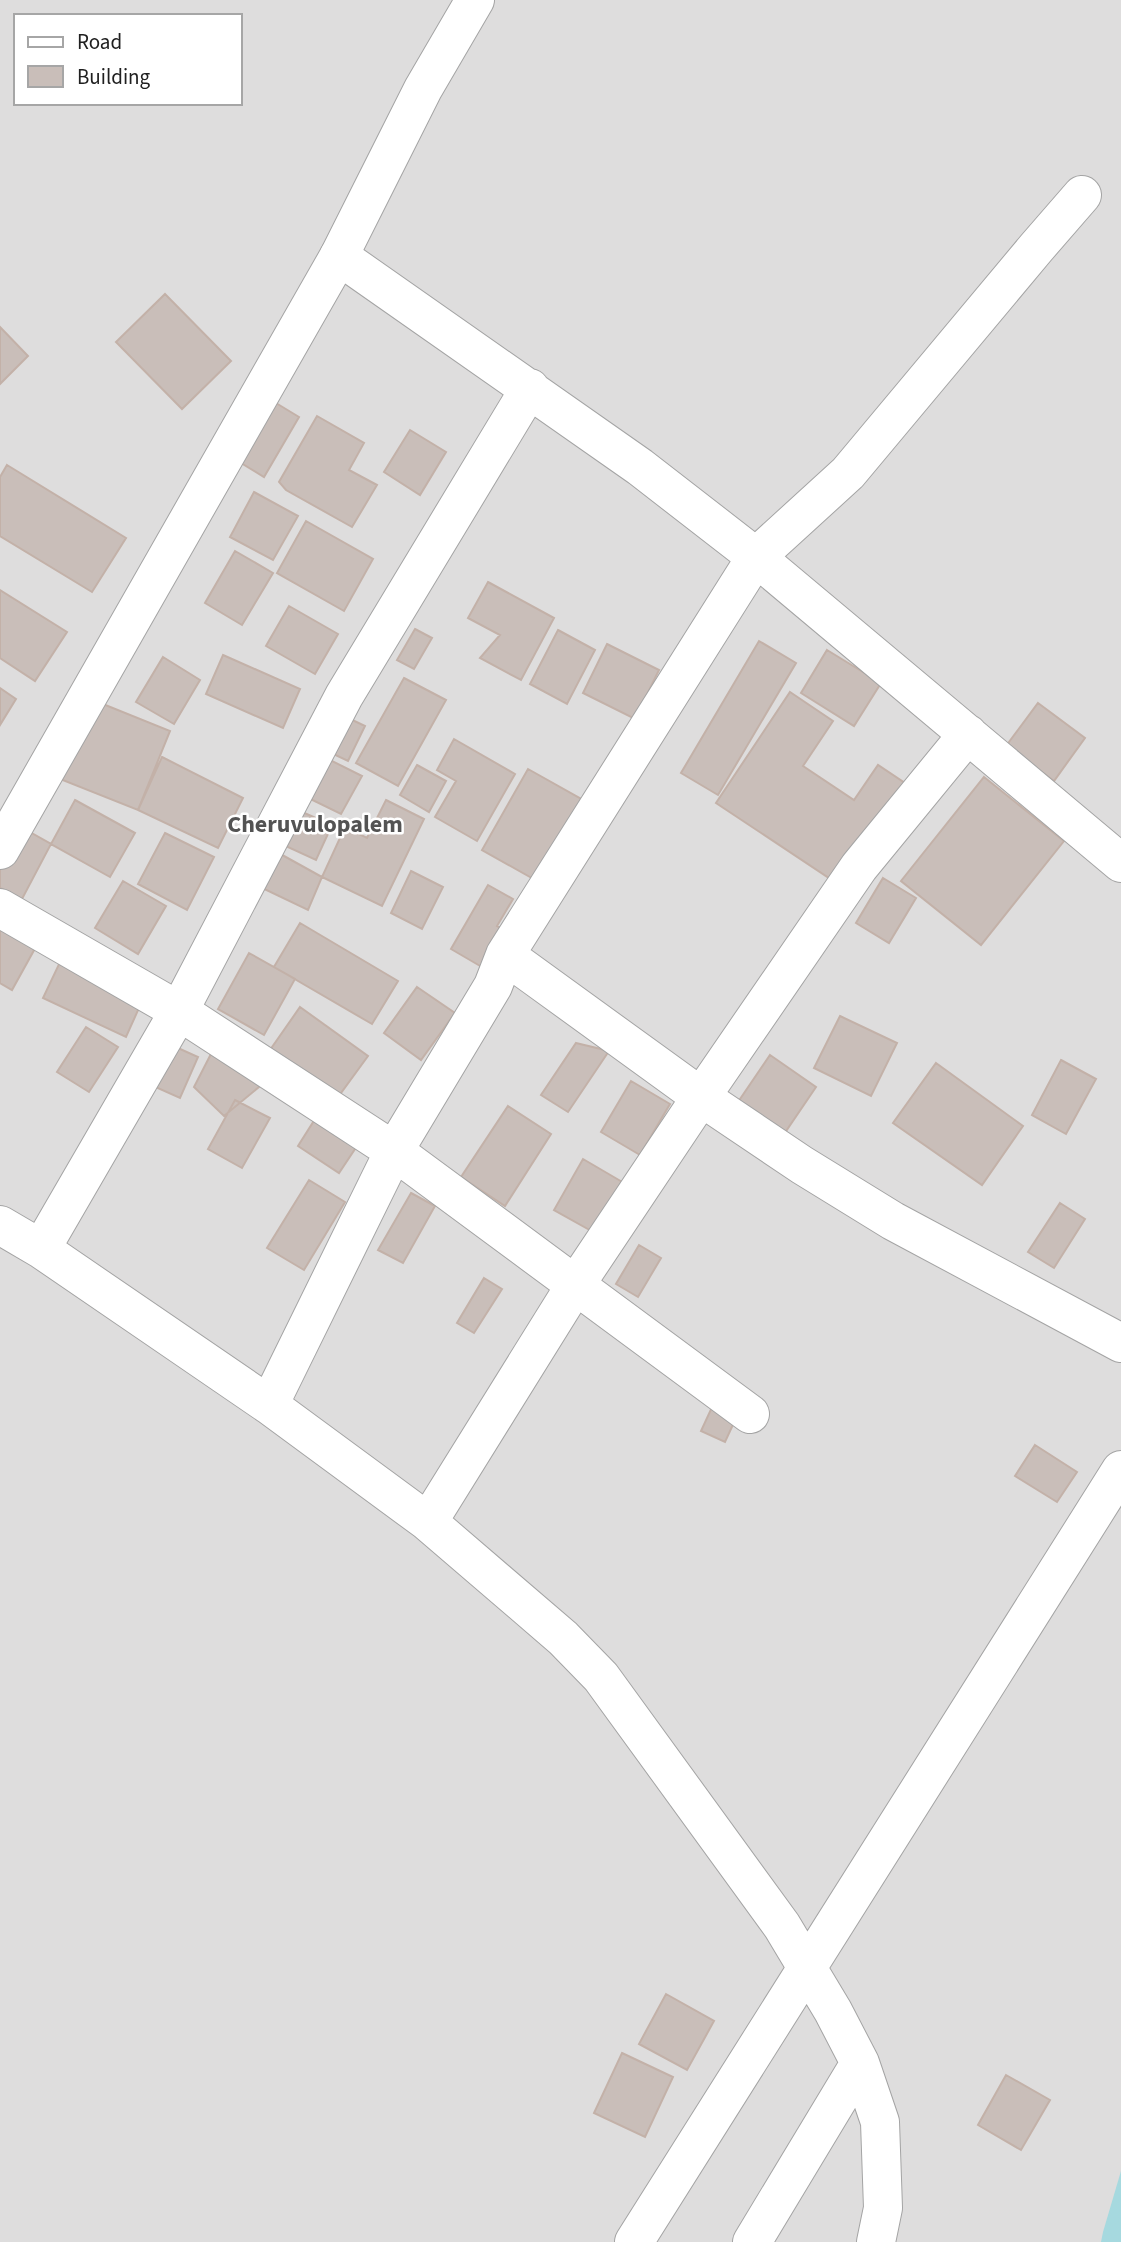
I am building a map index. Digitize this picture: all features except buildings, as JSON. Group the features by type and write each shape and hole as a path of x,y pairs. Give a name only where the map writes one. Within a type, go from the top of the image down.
{"street":[{"path":"0,849 339,256 423,89 475,0"},
{"path":"269,1405 394,1151 493,986 505,955 756,557 848,473 1027,257 1082,195"},
{"path":"339,256 640,467 756,557 1121,863"},
{"path":"41,1249 179,1011 344,695 530,388"},
{"path":"428,1522 576,1284 701,1097 859,867 968,734"},
{"path":"0,908 179,1011 394,1151 750,1414"},
{"path":"505,955 701,1097 802,1165 892,1221 1121,1343"},
{"path":"0,1225 41,1249 269,1405 428,1522 554,1629 601,1678 782,1926 860,2063 880,2122 883,2208 876,2242"},
{"path":"634,2242 1121,1470"},
{"path":"752,2242 860,2063"}],"shaded area":[{"path":"0,0 1121,0 1121,2242 0,2242"}],"water":[{"path":"1121,2171 1121,2242 1101,2242 1103,2232"}],"district":[{"name":"Cheruvulopalem","path":"315,824"}]}
